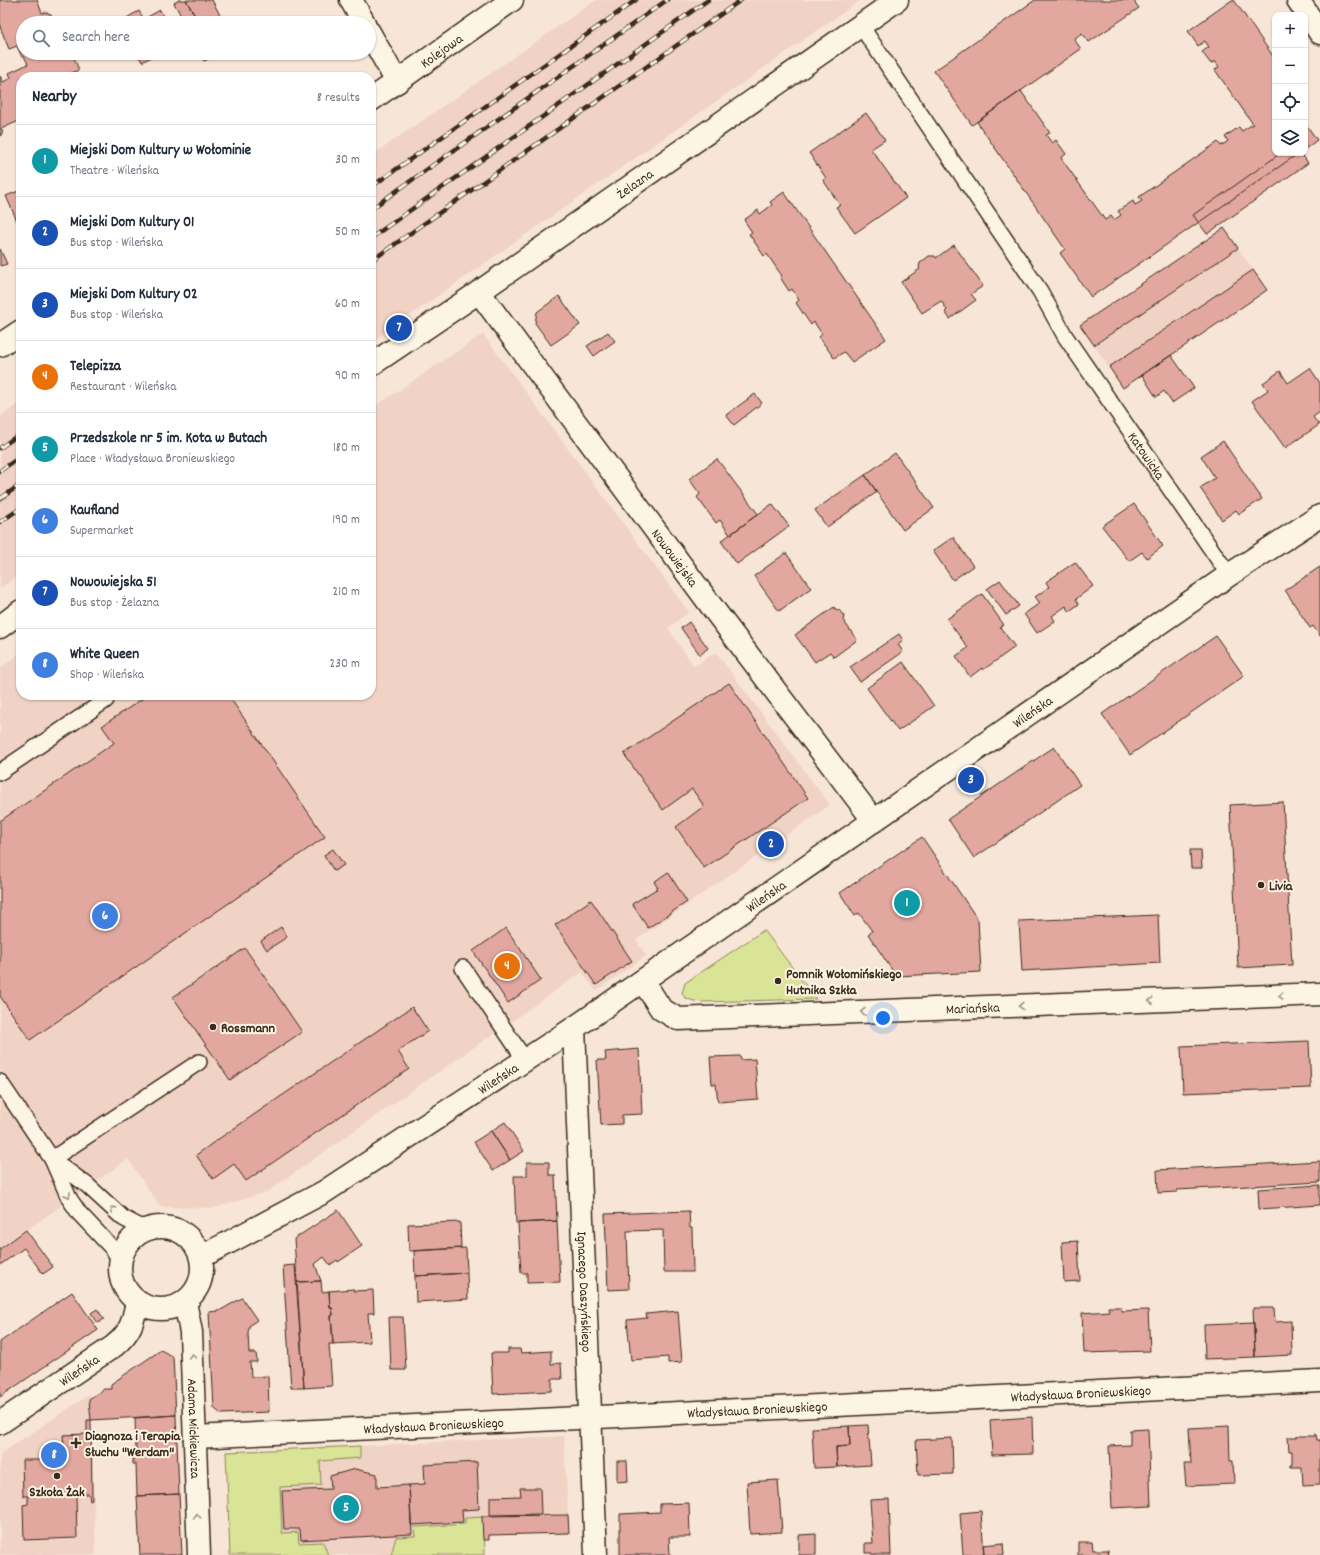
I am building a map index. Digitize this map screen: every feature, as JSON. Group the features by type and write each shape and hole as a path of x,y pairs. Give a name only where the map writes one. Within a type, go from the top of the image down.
{"street":[{"path":"351,0 360,16"},
{"name":"Kolejowa","path":"376,97 512,0"},
{"name":"Żelazna","path":"376,362 479,292 897,0"},
{"path":"1298,0 1320,33"},
{"path":"376,44 397,82"},
{"name":"Nowowiejska","path":"479,292 718,615 874,821"},
{"path":"0,345 16,334"},
{"name":"Wileńska","path":"201,1256 324,1192 574,1028 1229,575 1320,516"},
{"path":"0,627 16,615"},
{"name":"Mariańska","path":"643,981 661,1009 678,1019 1320,994"},
{"name":"Ignacego Daszyńskiego","path":"574,1028 596,1555"},
{"path":"157,1227 169,1227 180,1231 189,1237 201,1256 203,1266 202,1277 193,1295 185,1302 166,1309 156,1309 137,1302 129,1294 124,1284 121,1273 121,1262 124,1252 129,1242 146,1230 157,1227"},
{"name":"Wileńska","path":"0,1423 125,1337 132,1325 137,1302"},
{"name":"Adama Mickiewicza","path":"185,1302 191,1332 199,1555"},
{"name":"Władysława Broniewskiego","path":"195,1437 1320,1381"}],"lane":[{"name":"Katowicka","path":"860,26 1040,291 1065,336 1229,575"},
{"path":"0,772 106,700"},
{"path":"463,968 525,1060"},
{"path":"52,1159 199,1062"},
{"path":"0,1082 52,1159 69,1198 79,1213 113,1249 121,1262"},
{"path":"52,1159 87,1185 124,1218 146,1230"}],"shaded area":[{"path":"596,0 861,0 376,340 376,153"},
{"path":"1224,228 1267,290 1123,388 1080,325"},
{"path":"483,334 689,612 668,628 694,666 716,652 830,805 636,940 646,956 596,991 582,972 267,1192 215,1208 160,1207 128,1159 0,1249 0,668 16,656 16,700 376,700 376,406"},
{"path":"16,406 16,577 0,589 0,417"},
{"path":"90,1394 96,1555 0,1555 0,1454"},
{"path":"564,1436 568,1514 484,1517 485,1555 240,1555 226,1452"}],"green space":[{"path":"764,930 816,999 703,1002 685,998 682,993 685,983"},
{"path":"360,1446 360,1458 320,1461 321,1485 280,1487 282,1533 298,1532 299,1543 323,1542 328,1555 230,1555 226,1452"},
{"path":"484,1517 485,1555 391,1555 396,1537 415,1536 414,1527 465,1524 465,1518"}],"building":[{"path":"0,0 37,0 42,13 45,12 51,14 52,16 16,16 16,46 9,49 0,27"},
{"path":"179,0 186,0 195,16 181,16 174,3"},
{"path":"186,0 212,0 220,16 195,16"},
{"path":"1035,0 1133,0 1139,8 1089,42 1082,33 1074,39 1081,49 972,125 934,71"},
{"path":"1234,0 1272,55 1272,156 1295,156 1091,297 1060,253 1065,249 977,122 1021,91 1050,133 1046,135 1052,143 1056,140 1066,154 1061,158 1105,220 1111,216 1114,220 1121,215 1118,211 1133,201 1135,205 1142,201 1139,197 1218,142 1221,146 1228,141 1225,137 1239,127 1242,131 1253,124 1215,70 1219,67 1215,61 1211,64 1202,52 1209,47 1205,41 1198,46 1188,31"},
{"path":"160,10 163,16 149,16"},
{"path":"139,11 142,16 130,16"},
{"path":"26,60 75,60 79,70 74,72 16,72 16,122 1,129 3,131 0,137 0,76 3,82 11,78 9,73 28,64"},
{"path":"866,113 885,140 871,149 906,198 855,233 836,207 840,205 823,180 826,178 809,153"},
{"path":"1308,127 1317,140 1308,147"},
{"path":"1277,156 1303,156 1308,163 1207,234 1193,215"},
{"path":"16,192 16,219 6,196"},
{"path":"784,192 886,339 852,362 844,352 834,358 819,337 822,334 814,322 811,325 796,303 799,300 792,289 789,291 780,277 782,276 767,254 764,256 749,234 752,232 744,220 758,210 760,214 772,205 770,202"},
{"path":"1224,228 1238,248 1094,345 1080,325"},
{"path":"954,245 983,286 971,294 976,300 950,319 945,312 947,310 941,301 922,313 901,282 920,269 920,263 929,256 935,256 936,258"},
{"path":"0,249 7,264 0,266"},
{"path":"1253,270 1267,290 1123,388 1109,367"},
{"path":"559,296 580,325 551,345 535,323 537,312"},
{"path":"608,332 615,341 594,356 587,346"},
{"path":"1171,355 1194,388 1172,403 1164,391 1156,397 1142,375"},
{"path":"1310,368 1320,383 1320,412 1313,417 1319,425 1285,448 1252,401 1268,390 1263,383 1280,371 1288,383"},
{"path":"755,394 762,403 734,425 726,415"},
{"path":"1223,441 1262,499 1239,514 1236,510 1222,520 1200,488 1215,478 1201,456"},
{"path":"895,453 934,508 903,530 865,475"},
{"path":"717,459 758,514 730,535 720,520 716,523 697,497 700,494 689,479"},
{"path":"865,475 877,492 827,527 815,510"},
{"path":"772,504 789,526 737,564 721,541"},
{"path":"1134,504 1163,546 1147,558 1142,552 1129,561 1102,526"},
{"path":"953,537 973,566 953,580 933,551"},
{"path":"786,553 811,588 779,611 754,576"},
{"path":"1075,562 1093,586 1076,599 1079,604 1068,612 1066,606 1052,616 1055,621 1037,633 1024,614 1040,603 1035,597 1049,587 1046,582"},
{"path":"1320,567 1320,636 1313,626 1310,628 1285,590"},
{"path":"1000,580 1019,606 1006,615 987,589"},
{"path":"982,594 1004,625 1000,627 1015,647 983,670 982,668 970,677 956,656 968,648 947,619"},
{"path":"834,607 844,616 843,620 857,640 834,657 830,652 815,662 795,635"},
{"path":"689,622 708,648 700,655 681,628"},
{"path":"899,634 903,640 898,644 903,652 860,682 850,667"},
{"path":"1216,636 1244,676 1130,755 1102,714"},
{"path":"903,662 934,706 898,731 867,688"},
{"path":"729,683 808,798 704,868 676,827 704,806 692,789 663,810 624,754"},
{"path":"141,700 231,700 325,837 30,1040 0,996 0,821 114,743 102,726"},
{"path":"1054,747 1080,785 974,858 948,819"},
{"name":"Livia","path":"1283,802 1292,965 1238,968 1230,805"},
{"path":"922,837 978,920 981,972 896,976 868,934 872,931 859,913 855,916 840,893"},
{"path":"333,849 344,865 334,871 324,855"},
{"path":"1190,850 1201,850 1202,868 1191,868"},
{"path":"668,872 687,902 648,928 632,904 658,888 654,882"},
{"path":"591,900 632,961 596,985 555,925"},
{"path":"1158,915 1160,963 1022,971 1019,921"},
{"path":"281,927 287,937 267,950 261,941"},
{"path":"506,928 541,980 508,1003 473,951"},
{"path":"245,948 302,1032 230,1080 173,997"},
{"path":"412,1007 428,1031 398,1051 409,1069 246,1181 234,1164 213,1179 196,1155"},
{"path":"1309,1041 1311,1088 1183,1093 1181,1046"},
{"path":"639,1049 642,1114 622,1115 622,1124 601,1125 597,1060 606,1060 605,1052"},
{"path":"740,1056 741,1060 755,1059 758,1099 718,1102 716,1084 712,1084 710,1057"},
{"path":"505,1122 524,1151 510,1160 491,1131"},
{"path":"491,1131 510,1160 493,1171 474,1142"},
{"path":"1320,1161 1320,1182 1177,1190 1177,1192 1158,1193 1157,1170"},
{"path":"527,1162 549,1162 549,1175 555,1175 557,1221 516,1223 514,1176 527,1176"},
{"path":"1320,1185 1320,1205 1259,1209 1258,1189"},
{"path":"338,1210 362,1246 338,1262 337,1260 330,1265 324,1257 315,1264 321,1281 297,1282 294,1239"},
{"path":"689,1211 690,1228 692,1228 693,1272 664,1272 663,1230 627,1231 629,1289 608,1290 605,1214"},
{"path":"557,1221 560,1282 527,1283 527,1273 521,1273 518,1223"},
{"path":"460,1222 461,1248 409,1251 408,1224"},
{"path":"26,1230 53,1267 43,1274 24,1248 0,1265 0,1249"},
{"path":"1078,1241 1080,1281 1064,1282 1062,1242"},
{"path":"466,1248 467,1273 415,1276 414,1251"},
{"path":"295,1265 304,1388 291,1388 283,1266"},
{"path":"467,1273 468,1299 416,1302 415,1276"},
{"path":"321,1281 322,1292 329,1291 330,1308 332,1308 333,1315 331,1316 333,1344 329,1344 332,1386 304,1388 297,1282"},
{"path":"354,1289 354,1291 373,1290 374,1313 368,1313 370,1342 333,1344 331,1316 333,1315 332,1308 330,1308 329,1291"},
{"path":"72,1292 98,1330 0,1397 0,1342"},
{"path":"242,1298 257,1320 250,1325 248,1332 249,1353 256,1353 257,1362 250,1362 251,1377 268,1376 269,1412 221,1414 214,1408 209,1312 219,1311"},
{"path":"1108,1307 1121,1307 1121,1311 1148,1310 1150,1351 1084,1353 1082,1313 1109,1311"},
{"path":"1253,1308 1274,1308 1275,1322 1291,1321 1292,1355 1255,1357"},
{"path":"97,1309 104,1319 98,1323 91,1313"},
{"path":"678,1311 682,1362 668,1363 668,1357 631,1360 627,1320 647,1318 646,1314"},
{"path":"389,1317 403,1317 406,1370 391,1370"},
{"path":"1254,1323 1255,1357 1205,1359 1204,1325"},
{"path":"508,1349 520,1349 521,1353 551,1351 551,1364 561,1363 562,1379 552,1379 552,1391 493,1394 491,1353 508,1353"},
{"path":"161,1350 173,1357 176,1415 91,1420 89,1399 104,1389 111,1389 111,1384"},
{"path":"176,1415 179,1494 137,1496 136,1464 133,1464 132,1450 136,1450 135,1418"},
{"path":"1032,1417 1033,1454 992,1455 990,1420"},
{"path":"87,1420 91,1420 92,1500 90,1501 89,1494 76,1494 77,1538 24,1540 23,1505 28,1504 28,1496 23,1496 22,1460 44,1460 43,1447 64,1447 63,1435 87,1434"},
{"path":"868,1425 871,1465 837,1467 836,1447 850,1446 849,1426"},
{"path":"849,1426 850,1446 836,1447 837,1467 814,1468 812,1428"},
{"path":"1229,1426 1230,1461 1233,1461 1234,1484 1186,1486 1184,1464 1191,1464 1189,1428"},
{"path":"1148,1429 1151,1506 1112,1508 1109,1446 1130,1445 1130,1430"},
{"path":"1315,1434 1317,1440 1320,1440 1320,1484 1303,1485 1302,1467 1290,1467 1290,1465 1292,1465 1292,1451 1289,1451 1288,1437 1297,1437 1297,1435 1315,1436"},
{"path":"952,1438 953,1474 918,1475 916,1440"},
{"path":"617,1461 627,1461 628,1481 617,1482"},
{"path":"477,1462 479,1509 462,1510 463,1522 411,1525 409,1485 425,1484 424,1465"},
{"path":"355,1469 377,1474 377,1487 409,1485 412,1534 301,1540 300,1529 284,1529 282,1491 331,1489 330,1476"},
{"path":"778,1480 782,1532 750,1534 747,1482"},
{"path":"520,1488 540,1488 541,1514 490,1515 490,1497 521,1496"},
{"path":"179,1494 182,1555 140,1555 137,1496"},
{"path":"889,1499 891,1555 872,1555 872,1553 865,1553 865,1543 873,1543 870,1500"},
{"path":"689,1503 690,1537 669,1537 670,1555 620,1555 620,1514 660,1512 660,1504"},
{"path":"981,1511 984,1555 963,1555 960,1513"},
{"path":"568,1515 569,1533 489,1535 489,1540 483,1540 482,1516"},
{"path":"816,1534 816,1555 799,1555 799,1535"},
{"path":"1078,1542 1092,1542 1093,1550 1108,1550 1109,1555 1078,1555"},
{"path":"1003,1543 1004,1555 984,1555 983,1545"}],"railway":[{"path":"376,183 636,0"},
{"path":"376,205 667,0"},
{"path":"376,234 708,0"},
{"path":"376,257 741,0"},
{"path":"0,448 16,437"},
{"path":"0,471 16,460"},
{"path":"0,499 16,488"},
{"path":"0,522 16,511"}],"place":[{"name":"Nowowiejska 51","path":"399,328"},
{"name":"Miejski Dom Kultury 02","path":"971,780"},
{"name":"Miejski Dom Kultury 01","path":"771,844"},
{"name":"Livia","path":"1261,885"},
{"name":"Miejski Dom Kultury w Wołominie","path":"907,903"},
{"name":"Kaufland","path":"105,916"},
{"name":"Telepizza","path":"507,966"},
{"name":"Pomnik Wołomińskiego Hutnika Szkła","path":"778,981"},
{"name":"Rossmann","path":"213,1027"},
{"name":"Diagnoza i Terapia Słuchu \"Werdam\"","path":"76,1443"},
{"name":"White Queen","path":"54,1455"},
{"name":"Szkoła Żak","path":"57,1476"},
{"name":"Przedszkole nr 5 im. Kota w Butach","path":"346,1508"}]}
